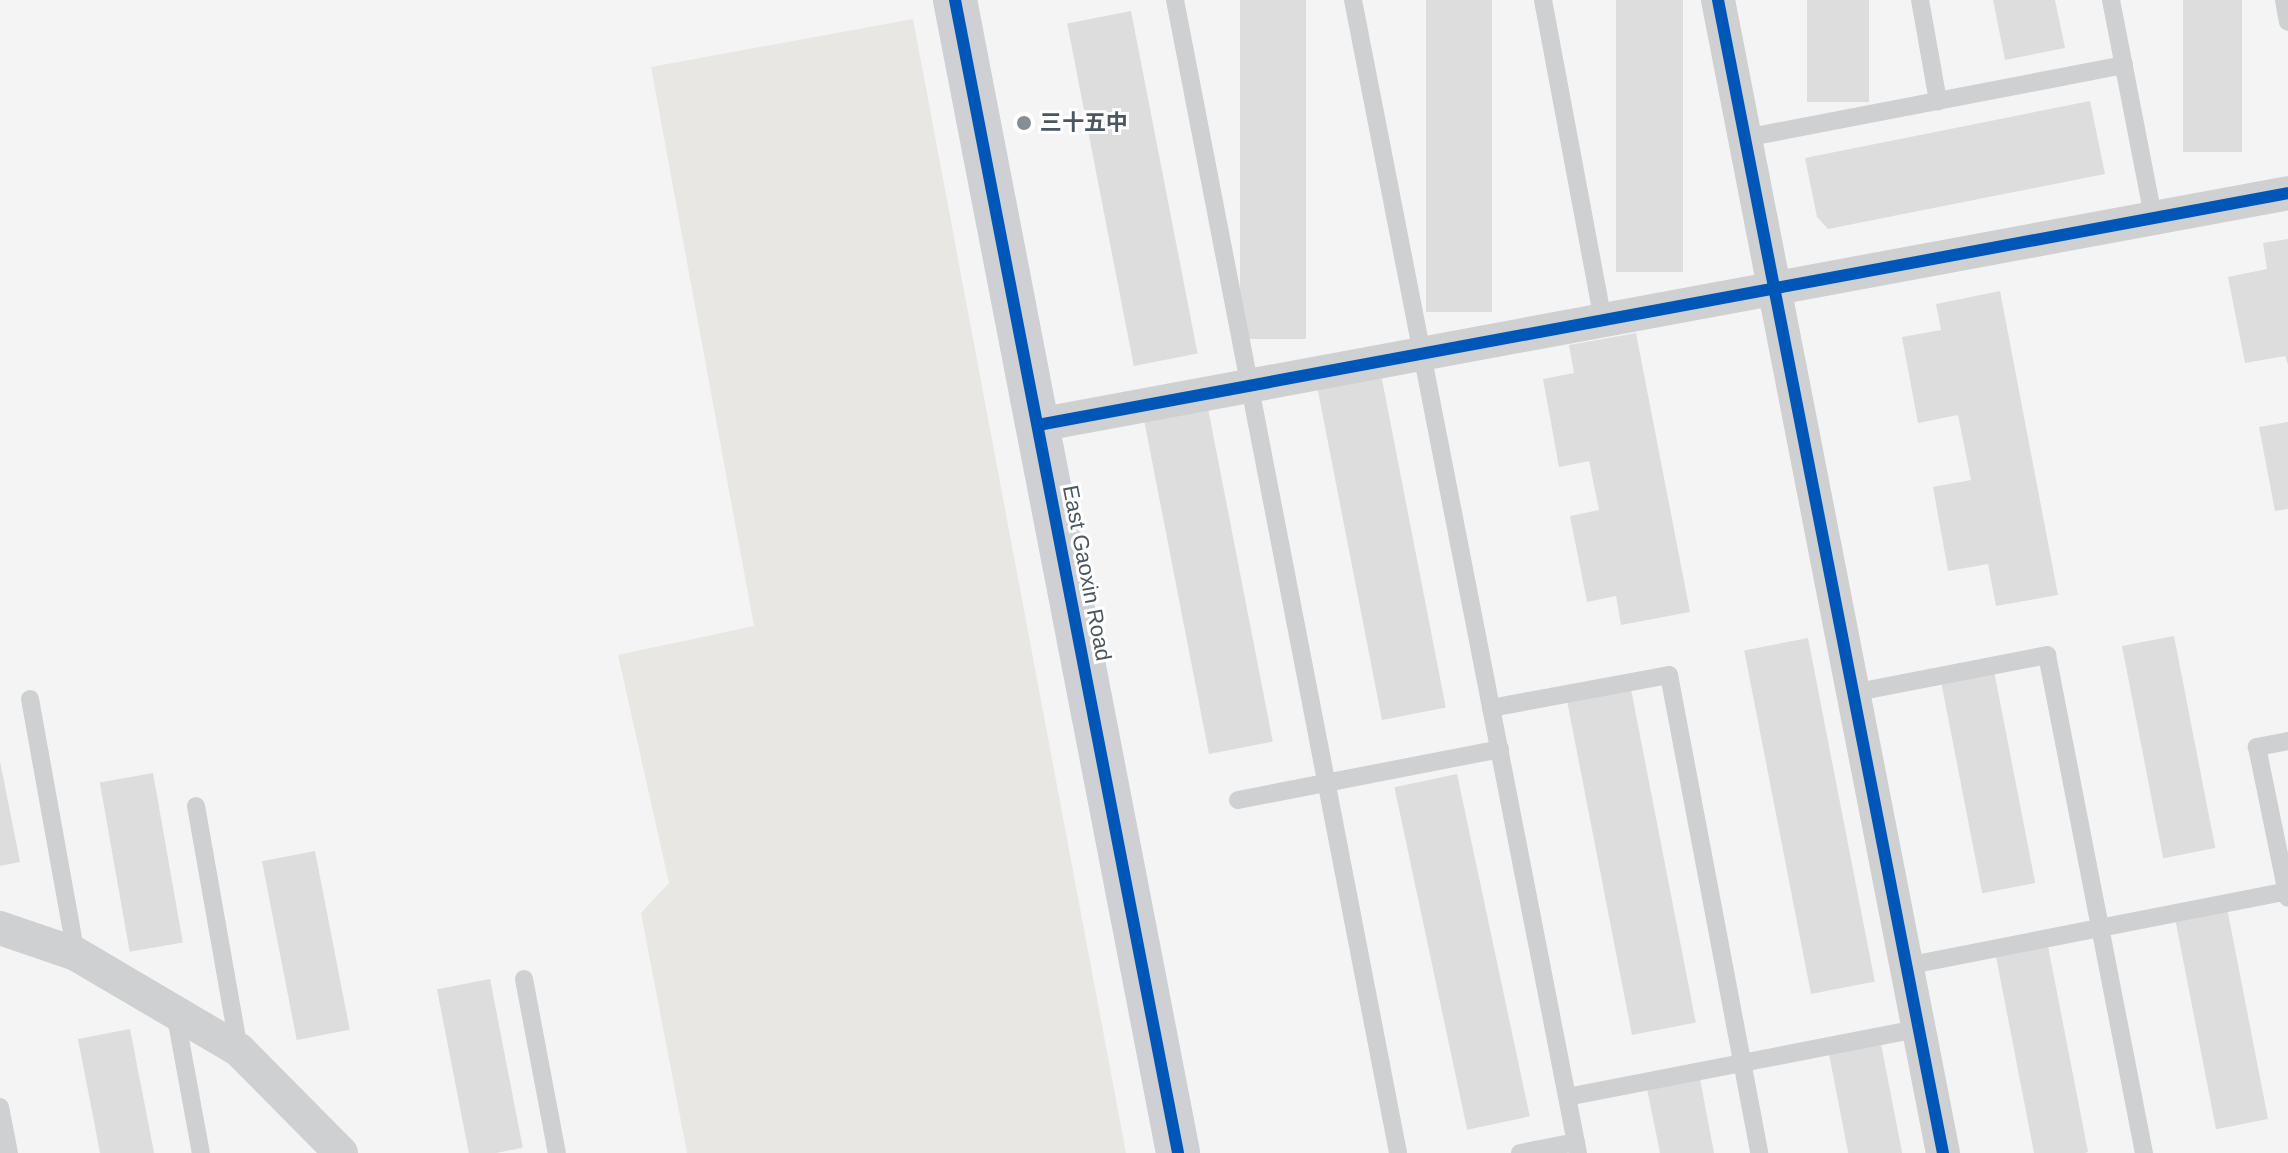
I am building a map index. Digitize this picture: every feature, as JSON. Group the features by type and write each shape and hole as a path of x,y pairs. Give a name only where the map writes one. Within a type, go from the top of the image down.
{"street":[{"name":"East Gaoxin Road","path":"955,0 1178,1153"},
{"path":"1718,0 1943,1153"},
{"path":"1038,425 1422,351 2288,193"},
{"path":"0,928 76,954 239,1050 341,1153"}],"lane":[{"path":"1175,0 1329,783 1398,1153"},
{"path":"1353,0 1577,1148 1520,1153"},
{"path":"1543,0 1603,320"},
{"path":"1920,0 1938,101"},
{"path":"2111,0 2153,217"},
{"path":"2284,0 2288,22"},
{"path":"1745,138 2124,65"},
{"path":"1852,693 2047,655 2144,1153"},
{"path":"1491,708 1669,675 1759,1153"},
{"path":"30,699 76,954"},
{"path":"1906,966 2287,894 2257,747 2288,741"},
{"path":"1238,800 1500,749"},
{"path":"196,806 239,1050"},
{"path":"524,979 557,1153"},
{"path":"175,1012 201,1153"},
{"path":"1567,1097 1918,1029"},
{"path":"0,1107 9,1153"}],"shaded area":[{"path":"913,19 1126,1153 687,1153 641,913 669,883 618,655 754,626 651,67"}],"building":[{"path":"1240,0 1306,0 1306,339 1240,339"},
{"path":"1426,0 1492,0 1492,312 1426,312"},
{"path":"1616,0 1683,0 1683,272 1616,272"},
{"path":"1807,0 1869,0 1869,102 1807,102"},
{"path":"1993,0 2055,0 2065,48 2005,60"},
{"path":"2183,0 2242,0 2242,152 2183,152"},
{"path":"1131,11 1198,354 1134,366 1067,23"},
{"path":"2090,101 2105,174 1828,229 1817,217 1805,158"},
{"path":"2288,239 2288,365 2285,356 2245,363 2228,277 2267,269 2263,243"},
{"path":"2000,291 2058,595 1996,606 1988,564 1948,571 1933,487 1971,480 1958,415 1918,423 1902,337 1941,330 1936,304"},
{"path":"1636,333 1690,612 1621,625 1616,596 1587,602 1570,516 1599,510 1589,461 1559,467 1543,379 1574,373 1569,345"},
{"path":"1379,364 1446,708 1382,720 1315,376"},
{"path":"1206,398 1273,742 1209,754 1142,410"},
{"path":"2288,422 2288,509 2275,511 2259,427"},
{"path":"2174,636 2215,848 2163,858 2122,646"},
{"path":"1808,638 1875,982 1811,994 1744,650"},
{"path":"1994,671 2035,883 1982,893 1941,681"},
{"path":"1629,679 1696,1023 1632,1035 1565,691"},
{"path":"0,761 20,862 0,866"},
{"path":"153,773 183,942 130,952 100,782"},
{"path":"1457,774 1530,1116 1467,1130 1394,787"},
{"path":"315,851 350,1030 297,1040 262,861"},
{"path":"2227,908 2268,1119 2216,1129 2175,918"},
{"path":"2047,941 2088,1152 2085,1153 2034,1153 1995,951"},
{"path":"490,979 523,1148 496,1153 469,1153 437,989"},
{"path":"130,1029 154,1153 100,1153 78,1039"},
{"path":"1881,1044 1902,1153 1848,1153 1829,1054"},
{"path":"1700,1079 1714,1153 1660,1153 1647,1089"}],"cycle path":[{"path":"955,0 1178,1153"},
{"path":"1718,0 1943,1153"},
{"path":"1038,425 2288,193"}],"place":[{"name":"三十五中","path":"1024,123"}]}
